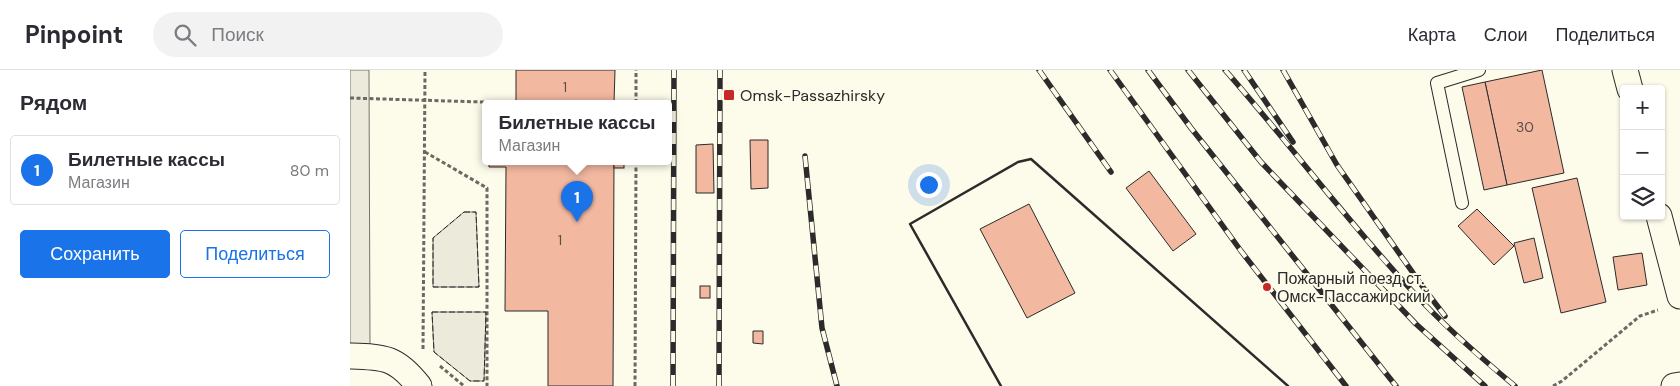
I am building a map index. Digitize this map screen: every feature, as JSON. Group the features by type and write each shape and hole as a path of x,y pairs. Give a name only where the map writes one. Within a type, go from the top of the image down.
{"street":[{"path":"1625,70 1629,85"},
{"path":"1667,227 1680,296"},
{"path":"350,356 380,356 397,364 419,386"},
{"path":"1674,386 1680,384"}],"lane":[{"path":"1462,203 1437,84 1479,70"}],"path":[{"path":"424,352 425,70"},
{"path":"636,70 636,100"},
{"path":"350,98 482,102"},
{"path":"425,152 487,188 487,386"},
{"path":"635,386 636,165"},
{"path":"1553,386 1562,381 1640,316"},
{"path":"436,362 464,386"}],"shaded area":[{"path":"350,70 369,70 370,345 350,345"},
{"path":"464,212 476,212 479,287 433,287 433,238"},
{"path":"432,312 486,312 484,381 470,381 434,352"}],"building":[{"path":"516,70 615,70 614,100 516,100"},
{"path":"1542,70 1564,173 1507,185 1485,82"},
{"path":"1485,82 1507,185 1484,190 1462,87"},
{"path":"750,140 768,140 768,188 751,189"},
{"path":"713,144 714,193 696,193 696,145"},
{"path":"489,165 614,165 613,386 548,386 548,311 505,311 506,167 489,167"},
{"path":"614,165 624,165 624,168 614,168"},
{"path":"1149,171 1196,234 1173,251 1126,188"},
{"path":"1577,178 1606,302 1561,313 1532,188"},
{"path":"1029,204 1075,293 1027,318 980,229"},
{"path":"1477,209 1514,246 1494,265 1458,226"},
{"path":"1534,238 1543,278 1524,283 1514,243"},
{"path":"1642,253 1647,285 1618,290 1613,257"},
{"path":"700,286 710,286 710,298 700,298"},
{"path":"753,331 763,331 763,344 753,343"}],"railway":[{"path":"673,386 674,70"},
{"path":"719,386 720,70"},
{"path":"1039,70 1111,172"},
{"path":"1110,70 1241,251 1346,386"},
{"path":"1148,70 1191,128 1396,386"},
{"path":"1188,70 1261,162 1416,324 1485,386"},
{"path":"1225,70 1414,293 1438,318 1515,386"},
{"path":"1244,70 1293,142"},
{"path":"1283,70 1337,165 1445,316"},
{"path":"805,156 822,328 837,386"}],"fence":[{"path":"464,212 476,212 479,287 433,287 433,238 464,212"},
{"path":"432,312 486,312 484,381 470,381 434,352 432,312"}],"wall":[{"path":"1001,386 910,224 1018,162 1031,159 1288,386"}],"place":[{"name":"Omsk-Passazhirsky","path":"729,95"},
{"name":"Билетные кассы","path":"577,222"},
{"name":"Пожарный поезд ст. Омск-Пассажирский","path":"1267,287"}]}
